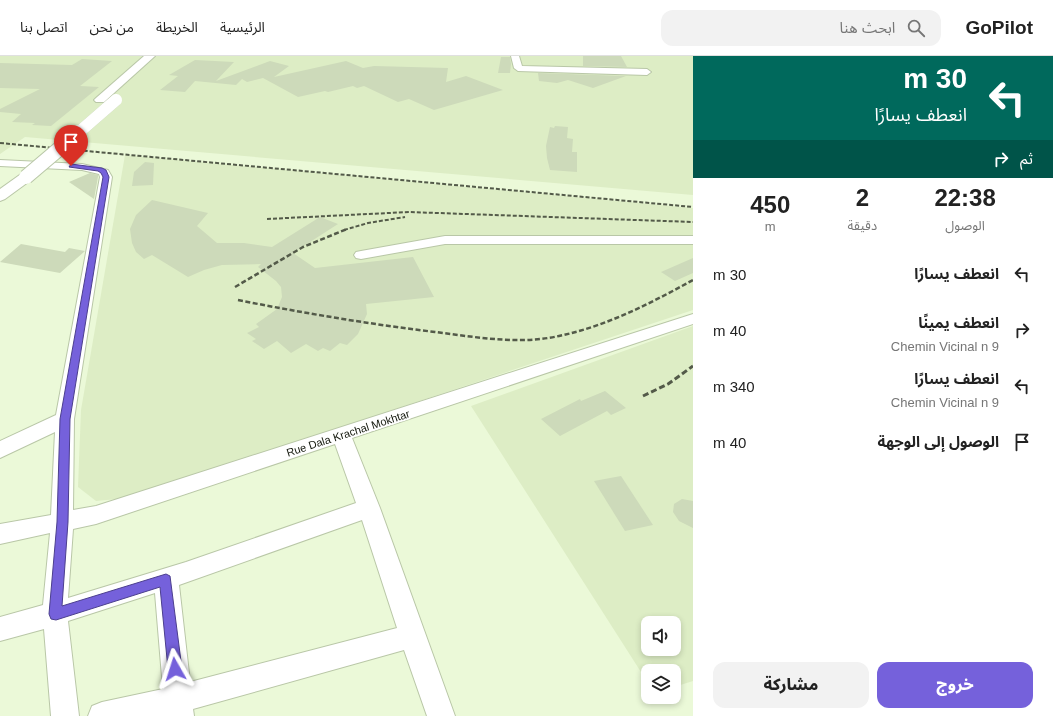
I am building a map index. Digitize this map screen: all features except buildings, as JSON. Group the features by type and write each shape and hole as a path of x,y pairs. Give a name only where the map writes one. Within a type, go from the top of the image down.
{"highway":[{"path":"3,174 53,143 150,56"},
{"path":"0,196 26,177 116,100 163,56"}],"street":[{"path":"515,56 518,68 647,72"},
{"path":"3,174 82,166 104,172 106,177 65,419 62,522 56,614 65,716"},
{"path":"361,255 445,240 693,240"},
{"name":"Rue Dala Krachal Mokhtar","path":"0,534 96,515 693,319"},
{"path":"0,450 65,419"},
{"path":"341,435 369,508 412,636 441,716"},
{"path":"0,629 56,614 166,579 369,508"},
{"path":"166,579 179,707"},
{"path":"102,716 179,707 412,636"}],"shaded area":[{"path":"0,56 693,56 693,195 25,137 0,154"},
{"path":"125,155 693,208 693,310 128,498 96,501 78,487 81,410"},
{"path":"693,326 693,681 681,685 681,664 641,664 641,672 471,406"}],"railway":[{"path":"0,143 693,207"},
{"path":"267,219 409,212 693,222"},
{"path":"346,229 368,223 405,217"},
{"path":"235,287 303,247 346,229"},
{"path":"238,300 336,318 410,329 481,338 528,340 544,339 577,332 611,320 645,305 693,280"},
{"path":"643,396 668,384 693,366"}],"route":[{"path":"71,166 82,166 100,170 104,172 106,177 98,232 65,419 62,522 56,614 166,579 175,669"}]}
